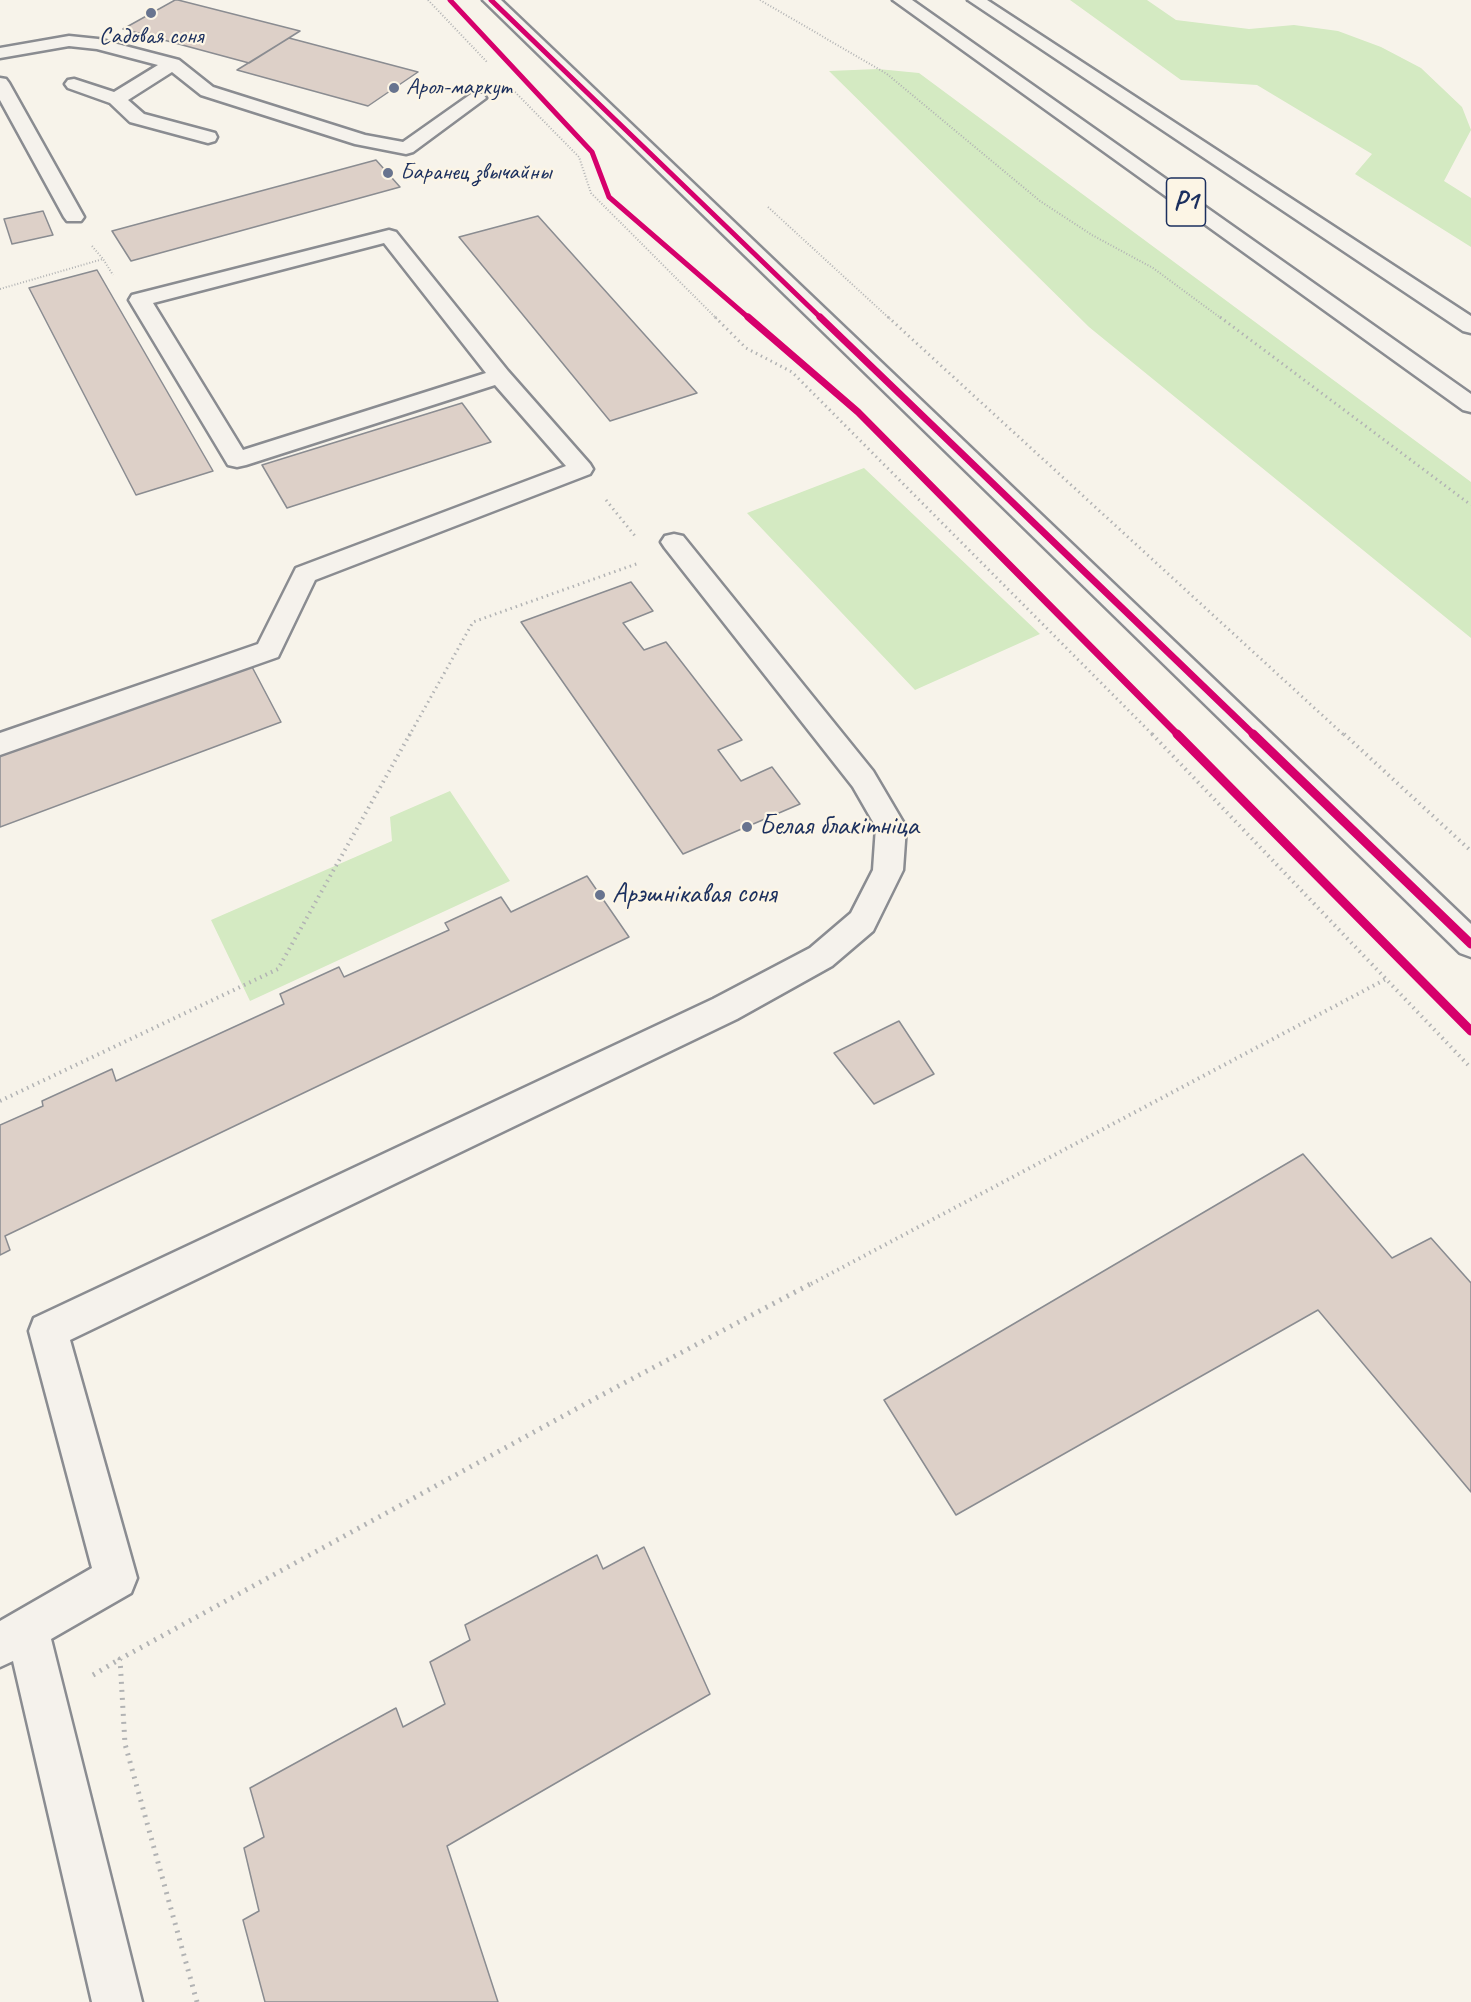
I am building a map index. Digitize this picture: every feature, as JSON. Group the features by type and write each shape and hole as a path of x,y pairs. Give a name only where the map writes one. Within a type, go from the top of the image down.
{"main road":[{"path":"491,0 1471,944"},
{"name":"Р1","path":"901,0 1471,405"},
{"name":"Р1","path":"976,0 1471,326"},
{"path":"0,53 69,41 98,44 173,64 207,91 362,140 406,148 477,98"},
{"path":"116,99 173,64"},
{"path":"0,83 74,217"},
{"path":"74,84 116,99 137,118 208,137"},
{"path":"0,744 268,650 305,574 581,469 500,376 389,236 140,300 237,460 500,376"},
{"path":"117,2002 14,1636 116,1578 48,1331 725,1009 820,957 862,922 888,870 891,827 863,779 656,541"}],"path":[{"path":"428,0 491,66"},
{"path":"760,0 886,74 1040,201 1092,235 1153,268 1471,505"},
{"path":"514,91 579,157 591,194 746,348 792,372 1107,687 1471,1068"},
{"path":"609,197 618,205"},
{"path":"765,204 1471,851"},
{"path":"0,289 103,259 118,283 140,300"},
{"path":"581,469 656,541"},
{"path":"0,1101 278,969 473,622 642,562"},
{"path":"197,2002 125,1744 120,1659 596,1398 1386,979"}],"green space":[{"path":"1070,0 1147,0 1176,20 1249,29 1294,25 1338,31 1381,47 1421,68 1462,107 1471,130 1444,181 1471,198 1471,247 1355,174 1372,154 1257,85 1181,80"},
{"path":"878,69 919,73 1471,482 1471,638 1089,327 829,71"},
{"path":"864,468 1040,634 915,690 747,513"},
{"path":"450,791 510,881 250,1001 211,920 392,841 390,817"}],"building":[{"path":"175,0 300,31 249,63 123,29"},
{"path":"289,38 418,72 368,106 237,70"},
{"path":"376,160 400,187 131,261 112,231"},
{"path":"43,211 53,235 12,244 4,219"},
{"path":"538,216 697,393 610,421 459,237"},
{"path":"97,270 213,471 136,495 29,288"},
{"path":"462,403 491,442 287,508 262,465"},
{"path":"631,582 653,611 623,623 644,650 666,642 742,740 718,750 741,781 772,767 800,804 683,854 521,622"},
{"path":"250,663 281,722 0,827 0,753"},
{"path":"587,876 629,937 5,1236 10,1250 0,1255 0,1125 43,1106 42,1101 112,1069 116,1081 284,1004 280,994 339,967 344,977 449,930 445,923 501,897 511,912"},
{"path":"899,1021 934,1074 874,1104 834,1053"},
{"path":"1303,1154 1392,1258 1431,1238 1471,1283 1471,1492 1318,1310 956,1515 884,1400"},
{"path":"644,1547 710,1694 447,1846 498,2002 265,2002 243,1920 259,1911 244,1848 264,1837 250,1788 396,1708 403,1727 445,1704 430,1662 470,1640 465,1625 597,1555 603,1569"}],"cycle path":[{"path":"450,0 592,152 609,197 858,412 1471,1031"},
{"path":"491,0 1471,944"}],"place":[{"name":"Садовая соня","path":"151,13"},
{"name":"Арол-маркут","path":"394,88"},
{"name":"Баранец звычайны","path":"388,173"},
{"name":"Белая блакітніца","path":"747,827"},
{"name":"Арэшнікавая соня","path":"600,895"}]}
